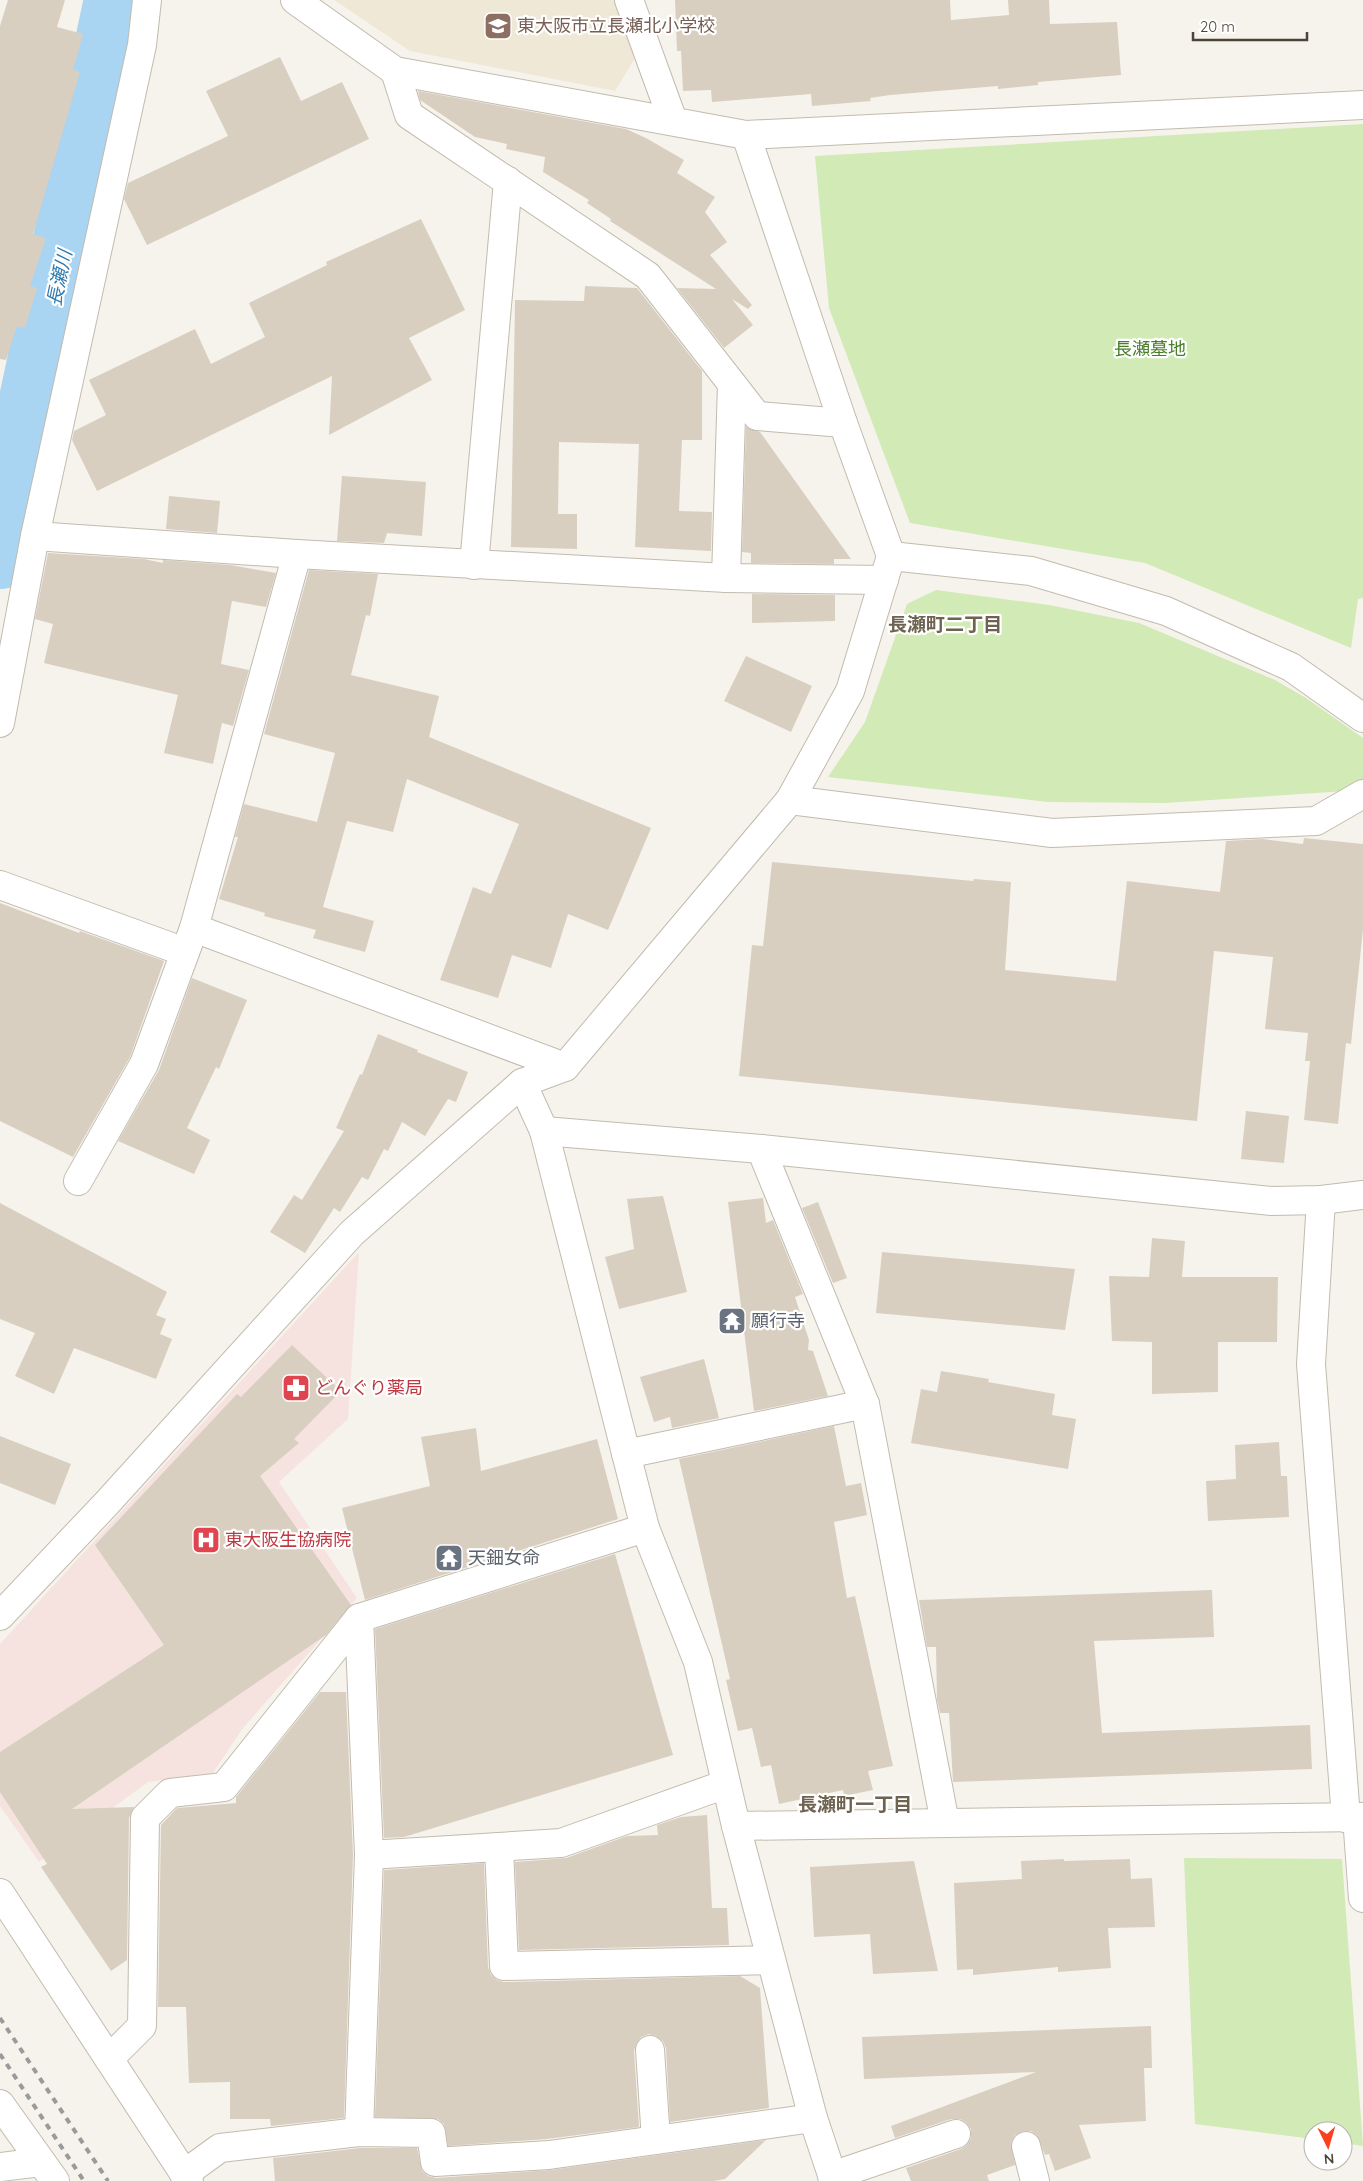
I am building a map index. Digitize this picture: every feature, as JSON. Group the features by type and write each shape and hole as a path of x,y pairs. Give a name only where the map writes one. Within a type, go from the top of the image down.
{"street":[{"path":"0,723 35,536 140,55 147,0"},
{"path":"295,0 395,71 746,135 1363,106"},
{"path":"629,0 673,121"},
{"path":"395,71 409,115 648,276 757,416 843,423"},
{"path":"0,1616 106,1504 352,1232 522,1083 565,1067 790,800 850,691 887,568 843,423 746,135"},
{"path":"474,564 508,181"},
{"path":"726,578 732,384"},
{"path":"35,536 297,554 726,578 887,568 1031,571 1166,611 1291,667 1363,718"},
{"path":"78,1181 144,1064 189,940 297,554"},
{"path":"790,800 1052,834 1316,821 1363,794"},
{"path":"0,885 189,940 565,1067"},
{"path":"522,1083 544,1130 645,1528 698,1662 736,1826 771,1960 813,2118 833,2178 956,2134"},
{"path":"544,1130 1272,1201 1321,1200 1363,1195"},
{"path":"761,1150 865,1404 945,1823"},
{"path":"1321,1200 1311,1364 1363,1898"},
{"path":"626,1454 865,1404"},
{"path":"109,2059 142,2026 145,1818 170,1793 224,1787 359,1618 645,1528"},
{"path":"359,1618 369,1855 360,2132"},
{"path":"369,1855 561,1843 726,1784"},
{"path":"736,1826 1355,1817"},
{"path":"499,1847 504,1966 771,1960"},
{"path":"0,1894 187,2177 220,2148 360,2132 431,2133 436,2171 813,2118"},
{"path":"650,2050 656,2140"},
{"path":"0,2104 48,2171"},
{"path":"1026,2146 1035,2181"},
{"path":"0,2167 48,2171"}],"shaded area":[{"name":"東大阪市立長瀬北小学校","path":"334,0 614,0 635,58 615,91 410,51"},
{"name":"東大阪生協病院","path":"359,1252 348,1419 279,1482 357,1598 243,1728 213,1773 148,1782 39,1862 0,1806 0,1644"}],"green space":[{"name":"長瀬墓地","path":"1363,124 1363,598 1358,599 1351,648 1145,563 910,523 829,308 815,156"},
{"path":"936,590 1049,605 1139,623 1275,680 1306,698 1363,738 1363,779 1346,791 1165,803 1048,802 828,777 865,722 907,604"},
{"path":"1184,1858 1342,1859 1363,2146 1353,2144 1353,2121 1303,2121 1303,2138 1195,2124"}],"building":[{"path":"8,0 65,0 57,27 83,34 73,70 80,72 33,234 46,238 30,286 37,288 25,328 17,326 6,360 0,359 0,26"},
{"path":"675,0 950,0 951,20 1009,15 1008,0 1049,0 1050,24 1117,22 1121,75 1038,82 1038,85 998,89 998,86 890,95 870,98 871,101 812,106 811,94 712,102 711,90 683,91 681,51 677,51"},
{"path":"280,57 301,101 342,82 369,139 147,245 124,199 128,183 228,136 206,91"},
{"path":"418,91 626,129 684,160 677,173 715,197 705,212 727,242 710,255 752,305 748,309 732,299 753,325 724,348 677,288 716,289 610,221 611,219 587,203 589,200 543,172 545,157 506,149 507,144 475,137 420,100"},
{"path":"421,219 465,310 409,338 432,380 329,435 332,376 97,491 72,440 74,431 106,415 89,380 195,329 211,364 265,337 249,303 327,265 326,262"},
{"path":"585,286 637,288 702,371 702,440 682,440 679,511 712,512 711,551 635,547 639,444 559,442 558,514 577,514 577,549 511,547 515,300 584,301"},
{"path":"746,427 760,432 851,559 834,559 834,564 751,563 751,553 742,552"},
{"path":"342,476 426,482 422,536 387,533 384,543 337,541"},
{"path":"169,496 220,501 217,533 166,529"},
{"path":"48,553 144,559 163,563 163,560 230,565 276,573 266,607 232,601 221,664 249,670 233,726 222,723 213,764 164,753 178,695 44,663 53,624 35,619"},
{"path":"309,570 378,574 370,616 366,615 351,675 439,696 429,737 651,828 608,930 568,914 551,968 512,955 498,998 440,980 473,887 491,894 519,824 407,779 393,832 347,821 323,907 374,921 365,952 313,938 316,930 264,916 265,913 219,899 238,837 235,837 244,804 317,822 335,753 264,734"},
{"path":"752,594 835,595 835,621 752,623"},
{"path":"746,656 812,686 791,732 724,701"},
{"path":"1304,838 1363,844 1363,929 1351,1044 1346,1043 1338,1124 1304,1120 1310,1061 1305,1061 1308,1033 1265,1029 1273,957 1214,951 1197,1121 739,1076 752,945 763,946 772,862 973,881 974,879 1011,882 1005,970 1116,981 1127,881 1220,892 1226,841 1262,839 1303,844"},
{"path":"0,903 79,933 80,931 164,961 130,1057 73,1157 0,1121"},
{"path":"192,978 247,1000 219,1069 216,1067 187,1128 210,1140 194,1174 118,1141 159,1070"},
{"path":"378,1034 468,1072 456,1102 448,1099 425,1136 402,1122 388,1151 384,1149 368,1180 362,1177 340,1212 334,1208 305,1253 270,1232 294,1195 302,1200 344,1131 336,1128 360,1074 362,1075"},
{"path":"1246,1111 1289,1116 1284,1163 1241,1159"},
{"path":"663,1196 687,1292 619,1309 605,1257 634,1249 627,1199"},
{"path":"763,1198 766,1223 773,1220 803,1294 795,1297 809,1340 808,1350 813,1351 828,1396 754,1411 728,1202"},
{"path":"818,1202 847,1278 833,1283 802,1208"},
{"path":"0,1203 167,1292 156,1315 166,1319 160,1334 172,1339 156,1379 74,1348 54,1394 15,1376 35,1333 0,1319"},
{"path":"1152,1238 1185,1241 1182,1277 1278,1277 1277,1342 1218,1342 1218,1392 1152,1394 1152,1342 1112,1341 1109,1276 1149,1277"},
{"path":"882,1252 1075,1269 1065,1330 876,1313"},
{"name":"東大阪生協病院","path":"292,1345 341,1391 294,1439 299,1443 260,1476 351,1605 326,1635 72,1809 134,1807 129,1818 127,1960 111,1971 41,1867 47,1864 0,1792 0,1752 164,1645 95,1545 237,1394 241,1397"},
{"path":"704,1359 719,1418 672,1428 670,1417 654,1422 640,1377"},
{"path":"941,1371 989,1379 988,1382 1055,1394 1052,1415 1076,1419 1068,1469 911,1443 921,1389 937,1392"},
{"path":"834,1426 846,1486 861,1483 867,1515 834,1522 847,1598 855,1596 893,1766 868,1771 873,1790 844,1796 843,1790 779,1804 771,1765 761,1767 752,1728 738,1731 726,1680 730,1679 679,1459"},
{"path":"476,1428 481,1471 597,1439 618,1519 365,1600 342,1508 430,1486 421,1437"},
{"path":"0,1436 71,1464 55,1505 0,1483"},
{"path":"1279,1442 1281,1476 1287,1476 1289,1517 1208,1521 1206,1481 1236,1479 1235,1445"},
{"path":"615,1554 673,1755 404,1837 384,1838 375,1629"},
{"path":"1212,1590 1214,1637 1094,1641 1102,1733 1310,1725 1312,1769 953,1782 949,1713 940,1713 937,1699 936,1647 927,1647 919,1600"},
{"path":"320,1692 346,1692 353,1855 344,2118 271,2126 270,2119 230,2119 230,2082 189,2083 186,2007 158,2007 161,1825 177,1808 236,1803 236,1797"},
{"path":"707,1815 712,1908 727,1908 729,1945 519,1950 515,1862 566,1858 627,1836 658,1835 657,1825 681,1817"},
{"path":"1064,1859 1064,1861 1130,1859 1131,1879 1152,1878 1155,1927 1108,1928 1111,1968 1058,1972 1058,1967 973,1975 973,1969 957,1970 954,1883 1022,1879 1021,1861"},
{"path":"914,1861 938,1971 873,1974 870,1934 814,1937 810,1867"},
{"path":"484,1863 488,1967 491,1975 497,1980 504,1982 740,1976 760,1988 769,2108 670,2122 666,2048 663,2041 649,2034 641,2037 634,2051 639,2127 547,2139 448,2146 444,2124 438,2119 375,2117 384,1870"},
{"path":"1151,2026 1152,2068 1144,2068 1146,2121 1079,2125 1091,2158 1055,2171 1049,2154 1045,2155 1037,2135 1031,2131 1023,2131 1015,2135 1011,2142 1015,2165 987,2175 989,2181 911,2181 906,2168 961,2149 967,2145 971,2138 971,2129 966,2122 960,2119 951,2119 895,2138 891,2126 1036,2072 864,2079 862,2037"},
{"path":"766,2140 725,2179 714,2181 275,2181 273,2158 360,2148 417,2148 422,2171 428,2176 436,2178 551,2170"}],"waterway":[{"name":"長瀬川","path":"0,555 118,0"}],"railway":[{"path":"0,2018 108,2181"},
{"path":"0,2054 84,2181"}],"place":[{"name":"東大阪市立長瀬北小学校","path":"498,26"},
{"name":"願行寺","path":"732,1321"},
{"name":"どんぐり薬局","path":"296,1388"},
{"name":"東大阪生協病院","path":"206,1540"},
{"name":"天鈿女命","path":"449,1558"}],"district":[{"name":"長瀬町二丁目","path":"945,624"},
{"name":"長瀬町一丁目","path":"855,1804"}]}
